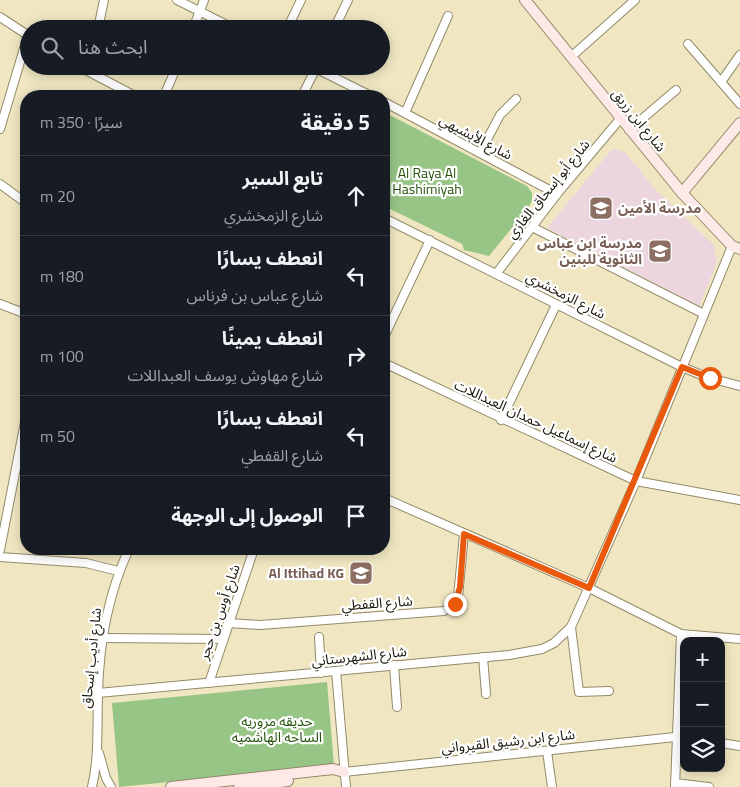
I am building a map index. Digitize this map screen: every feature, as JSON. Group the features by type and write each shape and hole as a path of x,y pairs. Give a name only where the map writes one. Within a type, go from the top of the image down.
{"street":[{"path":"100,20 104,0"},
{"path":"177,0 216,20"},
{"path":"197,20 204,0"},
{"path":"291,20 301,0"},
{"path":"338,20 348,0"},
{"name":"شارع ابن زريق","path":"525,0 682,193 736,247"},
{"path":"572,56 635,0"},
{"path":"405,113 448,16"},
{"path":"0,17 20,31"},
{"path":"688,44 740,104"},
{"path":"721,82 740,55"},
{"path":"0,129 20,63"},
{"path":"96,75 124,90"},
{"path":"167,90 173,75"},
{"path":"304,90 311,75"},
{"path":"330,75 360,90"},
{"path":"629,130 676,90"},
{"path":"480,153 500,115 516,99"},
{"name":"شارع الأبشيهي","path":"390,105 557,194"},
{"name":"شارع أبو إسحاق الغازي","path":"496,274 557,194 620,119"},
{"path":"682,193 740,123"},
{"path":"0,184 20,199"},
{"name":"شارع الزمخشري","path":"390,221 682,367 710,378 740,386"},
{"path":"532,227 704,314"},
{"path":"390,324 430,240"},
{"name":"شارع الشهرستاني","path":"98,693 483,657 542,649 554,643 571,628 636,481 704,314 736,247"},
{"path":"0,304 20,312"},
{"path":"501,420 556,305"},
{"name":"شارع إسماعيل حمدان العبداللات","path":"390,366 501,420 636,481 740,500"},
{"path":"0,550 20,448"},
{"path":"390,501 589,588 681,634 740,638"},
{"name":"شارع القفطي","path":"228,623 260,625 444,611 455,604 458,596 464,534"},
{"name":"شارع أديب إسحاق","path":"92,787 97,744 98,693 103,638 112,592 118,571 126,555"},
{"name":"شارع أوس بن حجر","path":"209,683 222,639 252,555"},
{"path":"0,557 86,563 118,571"},
{"path":"571,628 579,692 609,691"},
{"path":"680,727 681,634"},
{"path":"318,637 321,673"},
{"path":"103,638 222,639"},
{"path":"483,657 486,694"},
{"path":"394,665 397,707"},
{"path":"336,671 346,787"},
{"path":"680,737 675,785 709,787"},
{"name":"شارع ابن رشيق القيرواني","path":"239,787 334,776 344,772 680,737"},
{"name":"شارع أديب إسحاق","path":"97,744 104,772 111,787"},
{"path":"725,744 740,746"},
{"path":"547,751 552,787"},
{"name":"شارع ابن رشيق القيرواني","path":"171,787 333,769 344,772"}],"shaded area":[{"path":"612,149 625,152 655,189 713,244 717,263 699,306 547,228"}],"green space":[{"name":"Al Raya Al Hashimiyah","path":"390,115 527,186 532,193 532,201 528,208 489,256 464,250 462,244 390,209"},
{"name":"حديقه مروريه الساحه الهاشميه","path":"327,682 334,766 119,787 112,703"}],"place":[{"name":"مدرسة الأمين","path":"601,208"},
{"name":"مدرسة ابن عباس الثانوية للبنين","path":"660,251"},
{"name":"Al Ittihad KG","path":"361,573"}],"route":[{"path":"455,604 460,587 464,534 589,588 636,481 682,367 710,378"}]}
